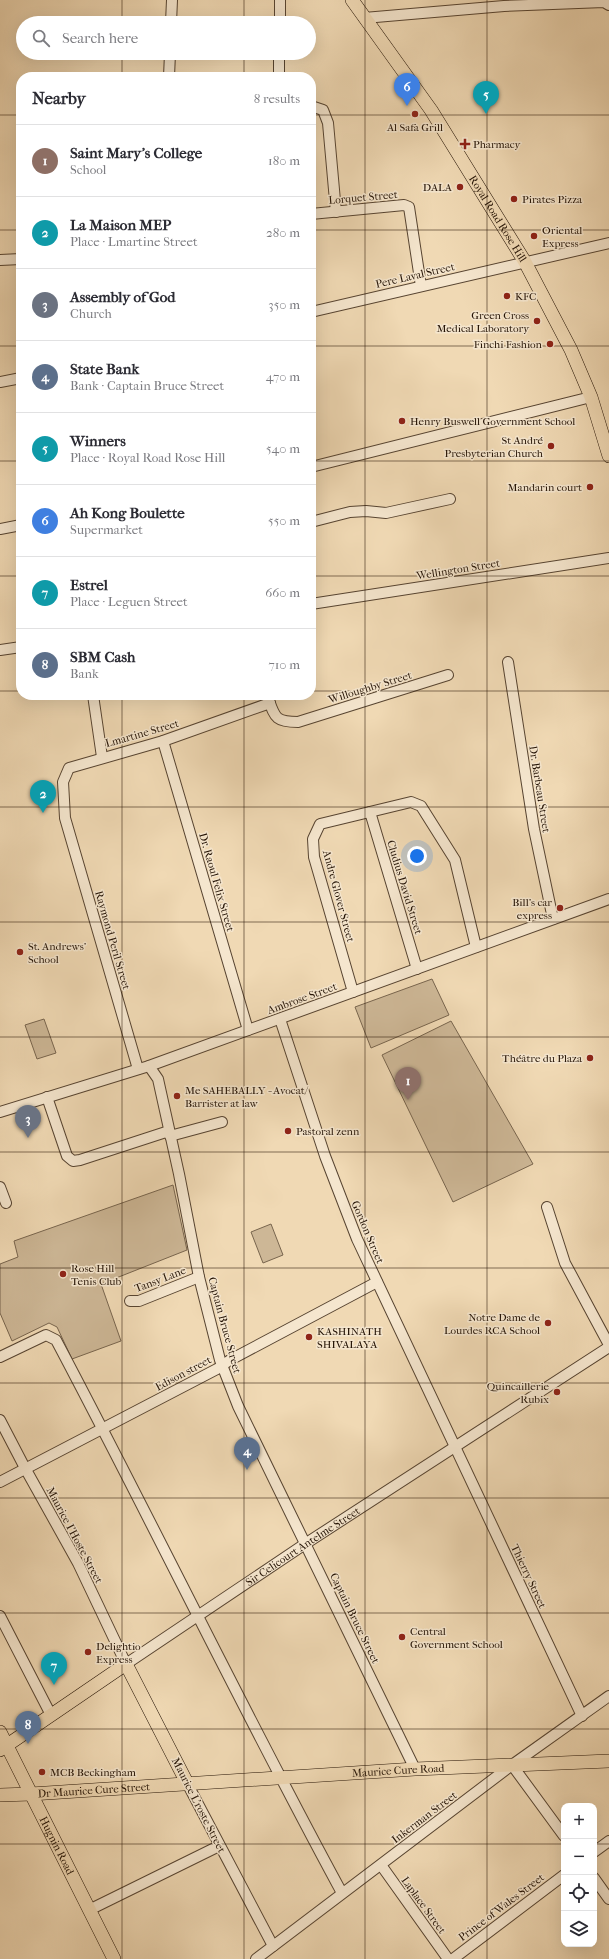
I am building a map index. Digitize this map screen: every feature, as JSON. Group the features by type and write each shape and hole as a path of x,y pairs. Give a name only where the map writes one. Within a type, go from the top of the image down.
{"main road":[{"name":"Royal Road Rose Hill","path":"352,0 431,110 525,262 571,350 591,397 609,456"},
{"name":"Sir Celicourt Antelme Street","path":"4,1748 126,1664"},
{"name":"Maurice L'roste Street","path":"126,1664 187,1783"},
{"name":"Hugnin Road","path":"0,1732 4,1748 31,1794 114,1959"},
{"name":"Maurice Cure Road","path":"187,1783 415,1769 609,1761"},
{"name":"Dr Maurice Cure Street","path":"0,1794 31,1794 187,1783"}],"street":[{"path":"171,16 172,0"},
{"path":"280,0 280,16"},
{"path":"364,18 502,3 604,2 609,5"},
{"path":"169,72 170,60"},
{"path":"279,60 279,72"},
{"path":"316,108 323,110 328,123 336,212"},
{"name":"Lorquet Street","path":"316,214 404,205 409,207 421,286"},
{"name":"Pere Laval Street","path":"316,311 609,243"},
{"path":"0,260 16,259"},
{"path":"0,382 16,379"},
{"path":"316,466 591,397"},
{"path":"316,521 350,512 366,511 386,513 450,499"},
{"path":"0,529 16,526"},
{"name":"Wellington Street","path":"316,603 609,558"},
{"path":"0,650 16,648"},
{"name":"Dr. Barbeau Street","path":"508,662 534,829 553,920"},
{"name":"Willoughby Street","path":"269,700 276,717 282,722 298,722 448,675"},
{"path":"94,700 102,757"},
{"name":"Lmartine Street","path":"65,818 63,782 69,768 102,757 163,741 266,700"},
{"name":"Dr. Raoul Felix Street","path":"163,741 248,1030"},
{"name":"Andre Glover Street","path":"353,992 314,857 313,839 320,824 411,802 421,806 455,860 476,948"},
{"name":"Cludius David Street","path":"370,812 417,969"},
{"name":"Raymond Peril Street","path":"65,818 138,1069"},
{"name":"Ambrose Street","path":"0,1112 149,1066 609,899"},
{"name":"Gordon Street","path":"280,1019 325,1156 357,1239 456,1446"},
{"name":"Captain Bruce Street","path":"149,1066 158,1079 199,1277 222,1366 238,1406 415,1769"},
{"path":"47,1097 67,1156 73,1160 80,1160 170,1133 222,1122"},
{"path":"0,1187 6,1203"},
{"path":"547,1206 566,1264 609,1346"},
{"name":"Tansy Lane","path":"130,1301 139,1301 199,1277"},
{"name":"Edison street","path":"0,1482 222,1366 377,1282"},
{"path":"0,1357 46,1335 56,1340 103,1428 279,1778 342,1893"},
{"name":"Sir Celicourt Antelme Street","path":"126,1664 305,1544 609,1346"},
{"name":"Maurice I'Hoste Street","path":"0,1420 78,1563 126,1664"},
{"name":"Thierry Street","path":"456,1446 582,1716"},
{"path":"0,1616 52,1715"},
{"name":"Inkerman Street","path":"256,1959 512,1765 609,1696"},
{"path":"512,1765 561,1832"},
{"name":"Maurice L'roste Street","path":"187,1783 273,1946"},
{"path":"597,1850 609,1841"},
{"path":"89,1910 219,1846"},
{"name":"Laplace Street","path":"381,1865 448,1959"},
{"name":"Prince of Wales Street","path":"453,1959 561,1877"},
{"path":"597,1882 609,1899"}],"shaded area":[{"path":"432,979 449,1015 371,1048 355,1007"},
{"path":"44,1019 56,1053 37,1059 25,1025"},
{"path":"451,1021 533,1164 453,1202 382,1055"},
{"name":"Rose Hill Tenis Club","path":"173,1185 187,1250 101,1284 121,1341 72,1359 57,1327 49,1323 12,1341 0,1313 0,1264 18,1257 14,1241"},
{"path":"271,1224 283,1255 263,1263 251,1232"}],"place":[{"name":"Ah Kong Boulette","path":"407,106"},
{"name":"Al Safa Grill","path":"415,114"},
{"name":"Winners","path":"486,114"},
{"name":"Pharmacy","path":"465,144"},
{"name":"DALA","path":"460,187"},
{"name":"Pirates Pizza","path":"514,199"},
{"name":"Oriental Express","path":"534,236"},
{"name":"KFC","path":"507,296"},
{"name":"Green Cross Medical Laboratory","path":"537,321"},
{"name":"Finchi Fashion","path":"550,344"},
{"name":"Henry Buswell Government School","path":"402,421"},
{"name":"St André Presbyterian Church","path":"551,446"},
{"name":"Mandarin court","path":"590,487"},
{"name":"La Maison MEP","path":"43,813"},
{"name":"Bill's car express","path":"560,908"},
{"name":"St. Andrews' School","path":"20,952"},
{"name":"Théâtre du Plaza","path":"590,1058"},
{"name":"Me SAHEBALLY - Avocat/ Barrister at law","path":"177,1096"},
{"name":"Saint Mary's College","path":"408,1100"},
{"name":"Pastoral zenn","path":"288,1131"},
{"name":"Assembly of God","path":"28,1138"},
{"name":"Rose Hill Tenis Club","path":"63,1274"},
{"name":"Notre Dame de Lourdes RCA School","path":"548,1323"},
{"name":"KASHINATH SHIVALAYA","path":"309,1337"},
{"name":"Quincaillerie Rubix","path":"557,1392"},
{"name":"State Bank","path":"247,1470"},
{"name":"Central Government School","path":"402,1637"},
{"name":"Delightio Express","path":"88,1652"},
{"name":"Estrel","path":"54,1685"},
{"name":"SBM Cash","path":"28,1744"},
{"name":"MCB Beckingham","path":"42,1772"}]}
